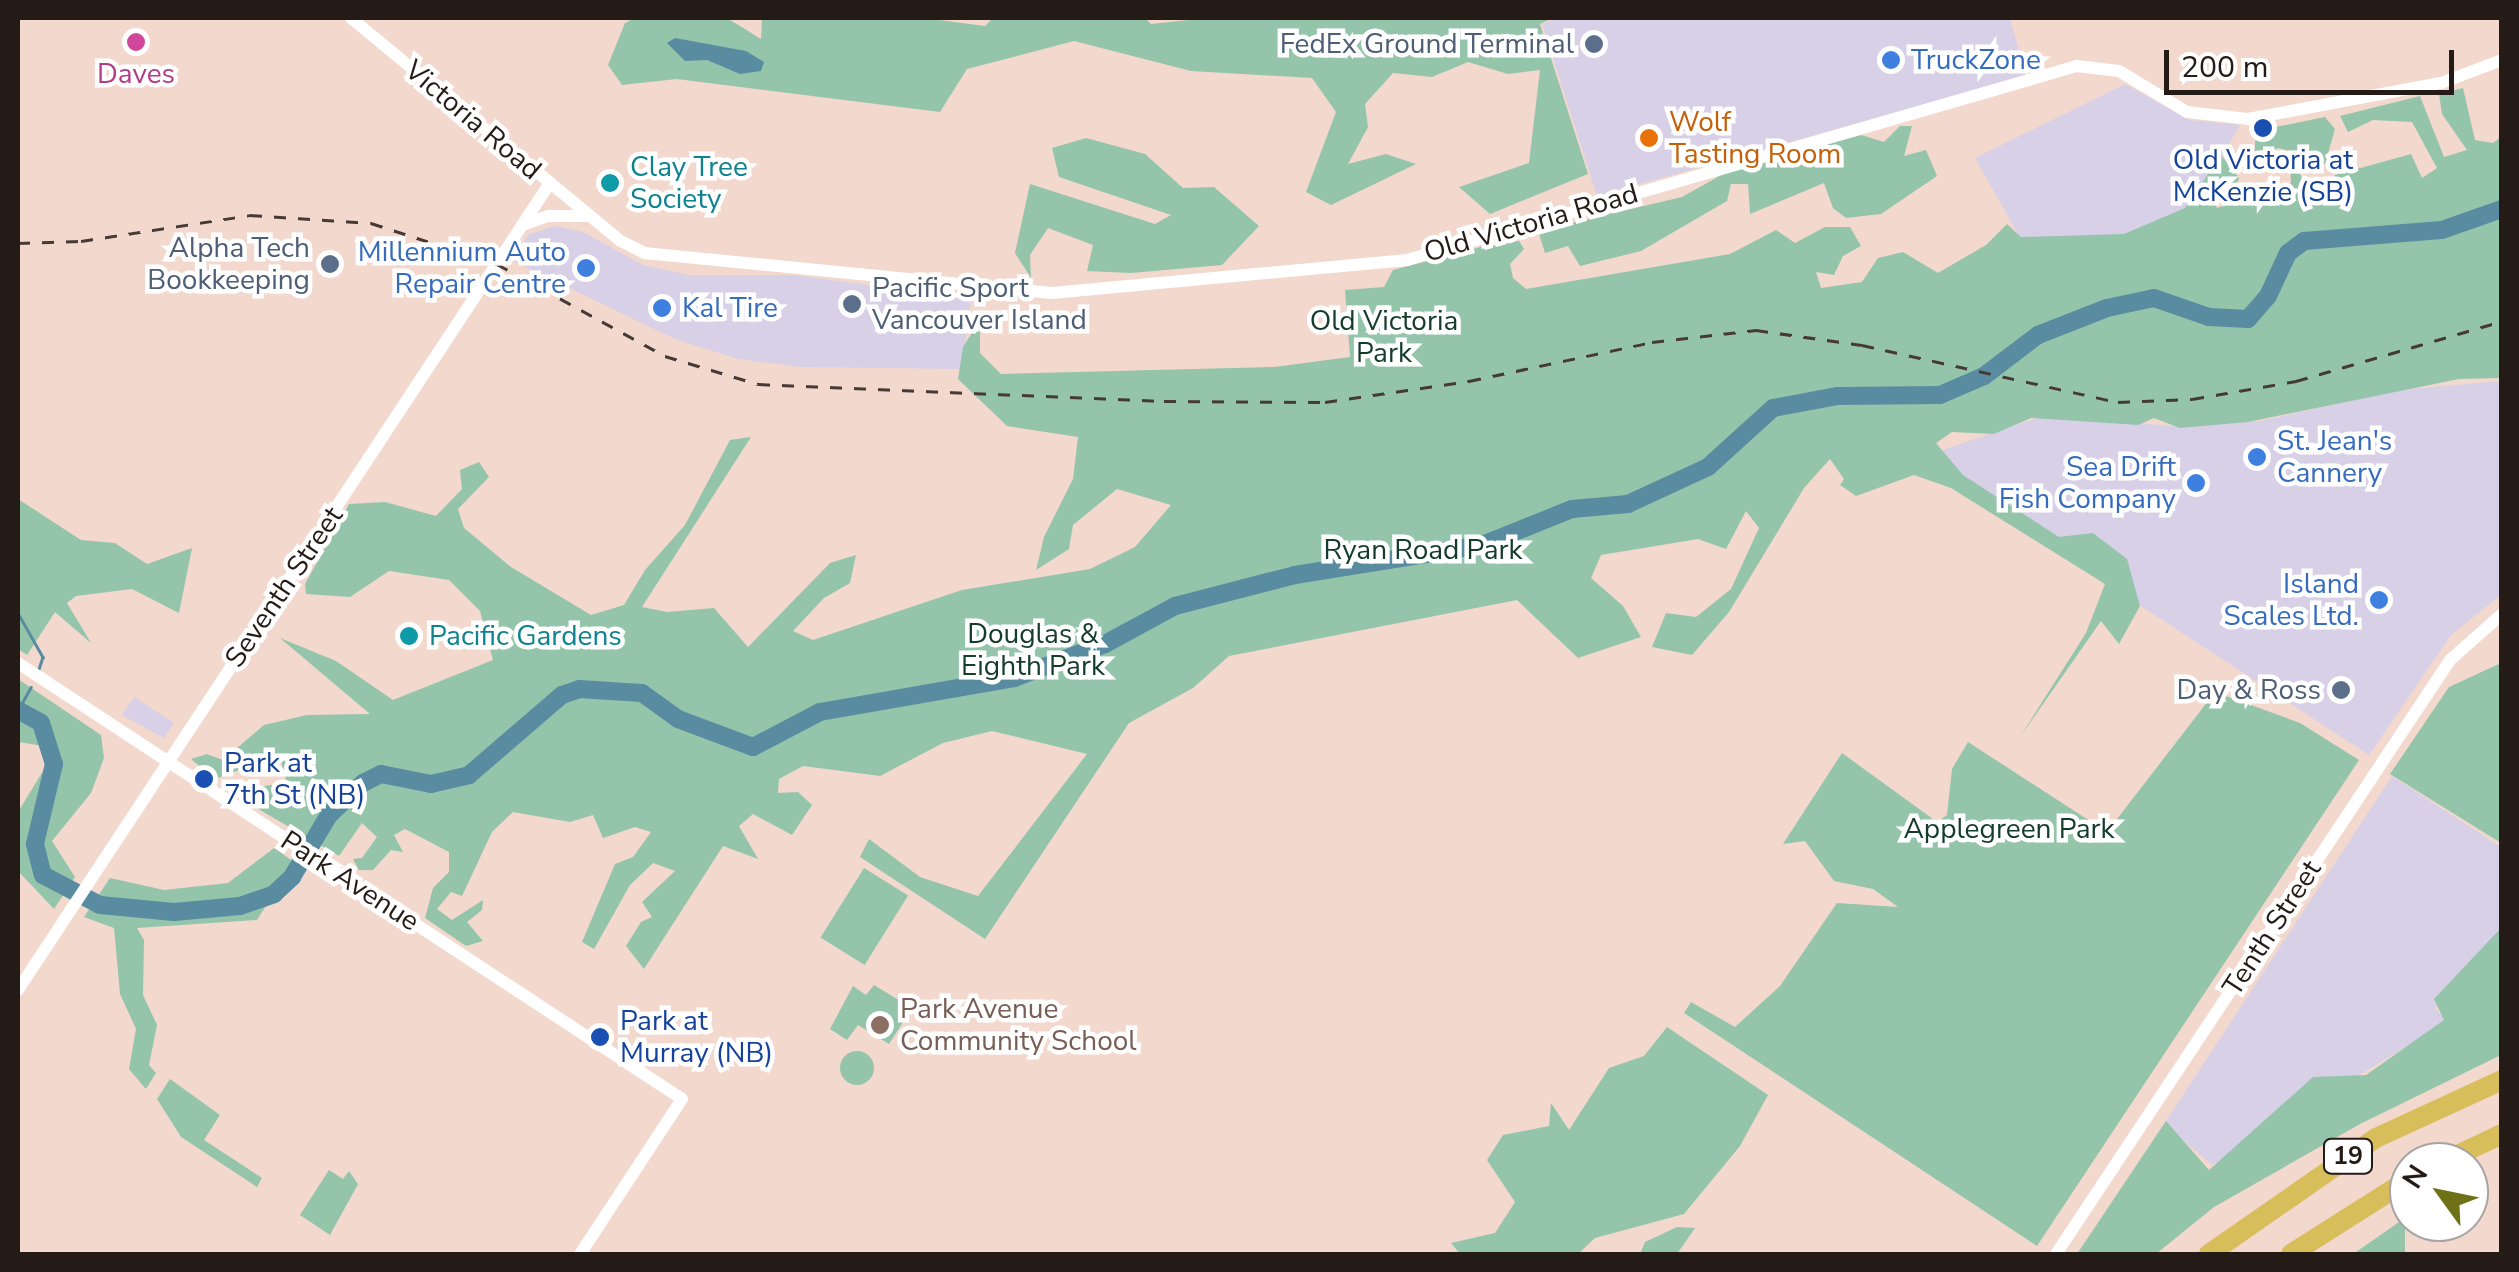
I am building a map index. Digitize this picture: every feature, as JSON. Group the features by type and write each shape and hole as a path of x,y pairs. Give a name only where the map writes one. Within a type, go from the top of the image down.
{"highway":[{"name":"19","path":"2209,1254 2376,1138 2502,1080"},
{"name":"19","path":"2291,1254 2389,1192"}],"street":[{"name":"Victoria Road","path":"350,18 550,183"},
{"name":"Old Victoria Road","path":"550,183 644,253 684,261 778,263 997,290 1108,288 1407,260 2076,66 2118,71 2187,112 2248,119 2441,83 2502,60"},
{"name":"Seventh Street","path":"18,990 550,183"},
{"path":"522,226 573,213 591,217"},
{"name":"Tenth Street","path":"2056,1254 2450,660 2502,614"},
{"name":"Park Avenue","path":"18,663 682,1100 580,1254"}],"shaded area":[{"path":"1559,18 2010,18 2026,76 1597,196 1542,24"},
{"path":"2125,84 2190,120 2240,125 2179,232 2032,259 1975,158"},
{"path":"555,226 583,232 643,265 688,275 793,275 971,299 962,369 802,367 738,359 675,339 511,260 529,234"},
{"path":"2501,381 2501,595 2451,635 2369,755 1934,471 1931,454 2049,414 2169,426 2260,421 2398,390"},
{"path":"134,697 174,723 164,738 122,715"},
{"path":"2392,776 2501,847 2501,951 2435,1008 2448,1021 2212,1165 2164,1124"}],"green space":[{"path":"635,18 727,18 761,39 762,18 924,18 985,26 993,18 1145,18 1151,24 1207,18 1553,18 1540,24 1588,174 1490,214 1459,187 1529,163 1540,70 1508,74 1468,62 1432,77 1393,73 1365,104 1368,127 1348,164 1386,154 1416,164 1331,205 1306,192 1336,112 1312,78 1191,71 1074,41 967,69 940,112 677,79 622,85 608,65 625,23"},
{"path":"2463,88 2475,140 2493,143 2501,137 2501,378 2459,379 2248,422 2180,428 2154,418 2138,425 2031,418 1994,434 1952,432 1936,443 1963,475 2059,537 2093,533 2127,559 2140,606 2119,644 2101,621 2020,737 2086,633 2105,584 1951,488 1914,475 1856,496 1840,485 1844,479 1830,459 1804,488 1729,612 1692,655 1652,647 1666,613 1696,617 1731,589 1759,528 1746,511 1726,549 1698,539 1601,555 1591,578 1623,606 1641,637 1578,658 1517,600 1229,656 1193,688 1129,723 985,939 860,857 869,839 920,877 978,896 1087,754 992,731 943,743 880,776 803,766 779,779 778,793 798,792 812,805 792,835 753,814 739,826 758,859 723,846 644,969 626,946 641,922 652,917 642,902 675,871 653,863 630,885 594,949 582,942 615,864 633,857 651,832 635,827 603,838 593,815 570,822 513,812 492,832 462,896 451,892 437,909 452,920 483,900 482,910 467,922 483,941 466,946 425,918 433,888 449,872 449,852 405,829 394,835 403,852 391,850 373,870 359,870 353,859 362,858 377,837 362,823 339,856 260,810 240,789 287,783 279,755 215,779 191,759 207,754 223,760 264,725 307,715 370,714 280,638 336,661 393,700 493,660 480,611 449,580 389,571 350,597 306,594 305,584 349,504 385,502 436,516 462,489 460,470 479,462 489,477 458,509 464,528 511,567 591,615 624,605 645,570 685,525 730,440 751,437 642,607 667,612 714,608 748,647 830,563 856,555 850,583 824,598 793,631 813,640 962,590 1090,569 1135,547 1171,505 1117,489 1073,525 1069,549 1036,570 1044,537 1073,479 1078,437 1007,426 958,379 963,347 980,320 980,353 1001,374 1274,367 1350,357 1345,290 1384,287 1393,270 1492,244 1519,241 1524,249 1510,264 1513,278 1526,289 1730,254 1776,230 1795,243 1825,227 1850,227 1861,246 1843,256 1834,275 1816,272 1821,288 1862,282 1878,258 1903,252 1938,273 1986,245 2007,224 2021,237 2124,234 2185,208 2221,155 2239,178 2233,194 2218,197 2216,208 2272,194 2291,183 2290,151 2278,148 2254,158 2256,131 2325,117 2335,129 2325,164 2300,173 2308,198 2327,193 2335,175 2411,154 2422,178 2437,168 2412,122 2373,120 2348,132 2340,116 2420,96 2444,157 2467,150 2442,114 2439,94"},
{"path":"1900,126 1912,126 1904,156 1926,150 1937,176 1881,214 1846,218 1833,208 1824,183 1750,214 1748,184 1731,184 1727,201 1641,251 1580,266 1568,246 1545,253 1538,231 1682,197 1725,173 1861,135 1884,142"},
{"path":"1086,138 1145,154 1183,188 1214,187 1259,226 1222,265 1131,273 1087,271 1093,245 1048,228 1030,255 1031,278 1015,253 1030,184 1155,224 1171,215 1059,177 1052,148"},
{"path":"18,499 81,540 115,543 147,564 192,548 179,613 132,589 76,596 67,603 91,643 55,612 27,655 18,649"},
{"path":"2501,663 2501,843 2390,774 2449,687"},
{"path":"18,679 101,735 104,758 91,793 52,841 75,877 54,909 18,871 18,812 57,748 18,742"},
{"name":"Applegreen Park","path":"2215,692 2300,723 2359,760 2037,1246 1684,1013 1691,1002 1735,1027 1780,986 1837,903 1898,907 1873,889 1834,881 1805,841 1783,844 1842,753 1937,822 1947,815 1952,769 1968,742 2107,832"},
{"path":"274,848 294,862 257,920 137,928 144,940 143,995 157,1025 149,1065 156,1073 146,1089 129,1069 136,1029 120,994 114,928 84,917 110,878 164,890 228,883"},
{"path":"864,868 908,896 865,965 821,938"},
{"path":"2501,928 2501,1055 2360,1124 2214,1207 2156,1254 2077,1254 2166,1121 2209,1170 2313,1077 2366,1075 2444,1020 2434,999"},
{"path":"874,985 912,1008 889,1044 858,1025 847,1040 830,1029 853,986 866,995"},
{"path":"1667,1027 1768,1095 1740,1146 1684,1214 1595,1238 1578,1254 1460,1254 1451,1243 1495,1233 1515,1202 1487,1160 1503,1135 1549,1126 1551,1103 1569,1130 1609,1068 1644,1056"},
{"path":"857,1051 869,1056 874,1068 869,1080 857,1085 845,1080 840,1068 845,1056"},
{"path":"170,1079 220,1115 204,1140 262,1178 257,1187 181,1137 157,1099"},
{"path":"329,1170 343,1179 349,1171 358,1184 330,1235 300,1215"},
{"path":"1677,1227 1695,1228 1677,1254 1640,1254 1645,1242"},
{"path":"2389,1229 2389,1242 2405,1242 2405,1254 2353,1254"}],"water":[{"path":"675,38 746,51 764,62 761,71 740,74 707,60 685,61 667,43"}],"waterway":[{"path":"18,710 41,723 54,764 35,844 43,875 100,905 174,912 240,906 274,894 292,877 329,815 363,783 381,774 431,784 469,775 562,695 579,689 642,693 678,719 753,747 820,712 1014,678 1105,644 1175,606 1295,575 1482,545 1572,509 1628,504 1708,467 1773,408 1838,396 1940,395 1984,376 2038,335 2107,308 2154,298 2209,317 2248,319 2268,296 2288,253 2304,241 2442,230 2502,209"},
{"path":"18,613 43,657 39,669"},
{"path":"18,710 31,687"}],"railway":[{"path":"18,243 81,241 250,215 371,223 497,264 665,356 758,384 1164,401 1325,402 1469,381 1652,342 1756,330 1862,345 2118,402 2192,399 2296,381 2502,321"}],"place":[{"name":"Daves","path":"136,42"},
{"name":"FedEx Ground Terminal","path":"1594,44"},
{"name":"TruckZone","path":"1891,60"},
{"name":"Old Victoria at McKenzie (SB)","path":"2263,128"},
{"name":"Wolf Tasting Room","path":"1649,138"},
{"name":"Clay Tree Society","path":"610,183"},
{"name":"Alpha Tech Bookkeeping","path":"330,264"},
{"name":"Millennium Auto Repair Centre","path":"586,268"},
{"name":"Pacific Sport Vancouver Island","path":"852,304"},
{"name":"Kal Tire","path":"662,308"},
{"name":"St. Jean's Cannery","path":"2257,457"},
{"name":"Sea Drift Fish Company","path":"2196,483"},
{"name":"Island Scales Ltd.","path":"2379,600"},
{"name":"Pacific Gardens","path":"409,636"},
{"name":"Day & Ross","path":"2341,690"},
{"name":"Park at 7th St (NB)","path":"204,779"},
{"name":"Park Avenue Community School","path":"880,1025"},
{"name":"Park at Murray (NB)","path":"600,1037"}],"park label":[{"name":"Old Victoria Park","path":"1384,337"},
{"name":"Ryan Road Park","path":"1423,550"},
{"name":"Douglas & Eighth Park","path":"1033,650"}]}
